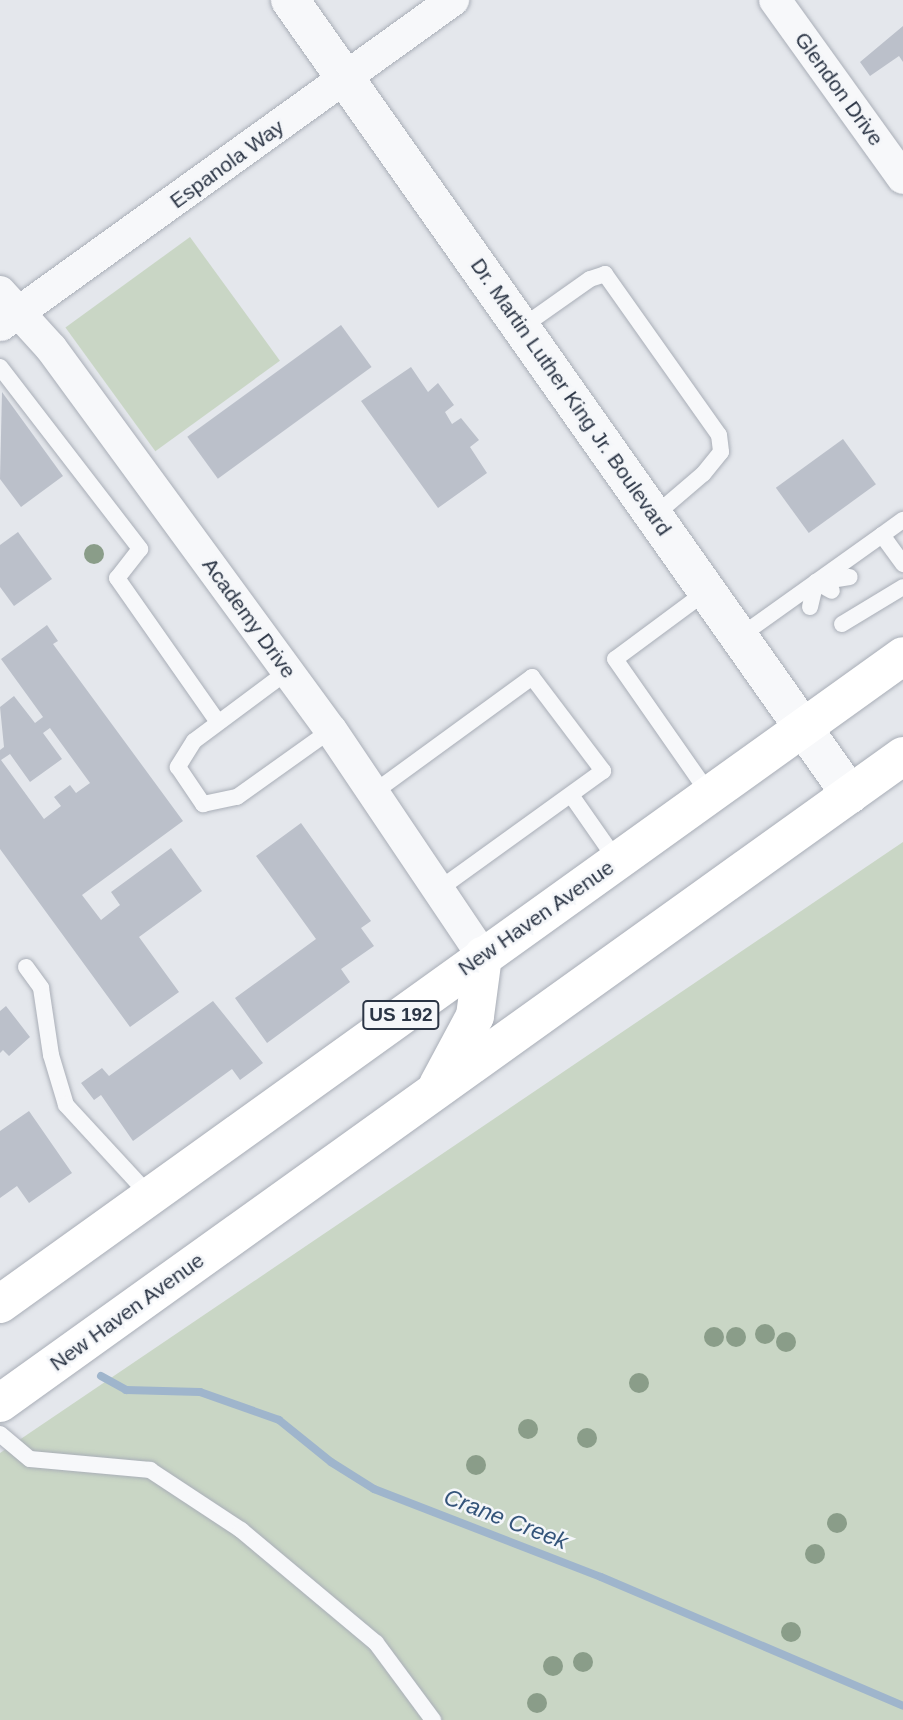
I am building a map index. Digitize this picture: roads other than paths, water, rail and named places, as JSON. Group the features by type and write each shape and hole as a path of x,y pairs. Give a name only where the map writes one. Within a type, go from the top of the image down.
{"main road":[{"name":"New Haven Avenue","path":"0,1304 903,656"},
{"name":"New Haven Avenue","path":"0,1403 903,756"},
{"path":"433,1093 475,1016 483,956"},
{"path":"0,1329 122,1243 192,1166"}],"street":[{"name":"Dr. Martin Luther King Jr. Boulevard","path":"290,0 347,77 850,794"},
{"name":"Espanola Way","path":"6,311 347,77 453,0"},
{"name":"Glendon Drive","path":"775,0 903,178"},
{"name":"Academy Drive","path":"6,311 51,348 331,730 483,956"}],"lane":[{"path":"522,327 590,279 605,274 719,435 720,452 703,474 654,516"},
{"path":"0,367 140,549 117,578 218,722"},
{"path":"739,637 903,520"},
{"path":"883,535 903,564"},
{"path":"816,582 850,578"},
{"path":"816,582 832,591"},
{"path":"810,607 816,582"},
{"path":"842,624 903,587"},
{"path":"707,591 615,659 710,794"},
{"path":"288,671 194,741 178,767 203,804 237,797 331,730"},
{"path":"373,793 532,677 603,771 438,890"},
{"path":"571,795 617,861"},
{"path":"26,967 41,988 51,1055 66,1105 150,1196"},
{"path":"0,1434 30,1459 150,1470 230,1522 376,1643 433,1720"}],"waterway":[{"name":"Crane Creek","path":"101,1376 126,1390 200,1392 279,1420 331,1462 374,1489 601,1577 903,1706"}]}
